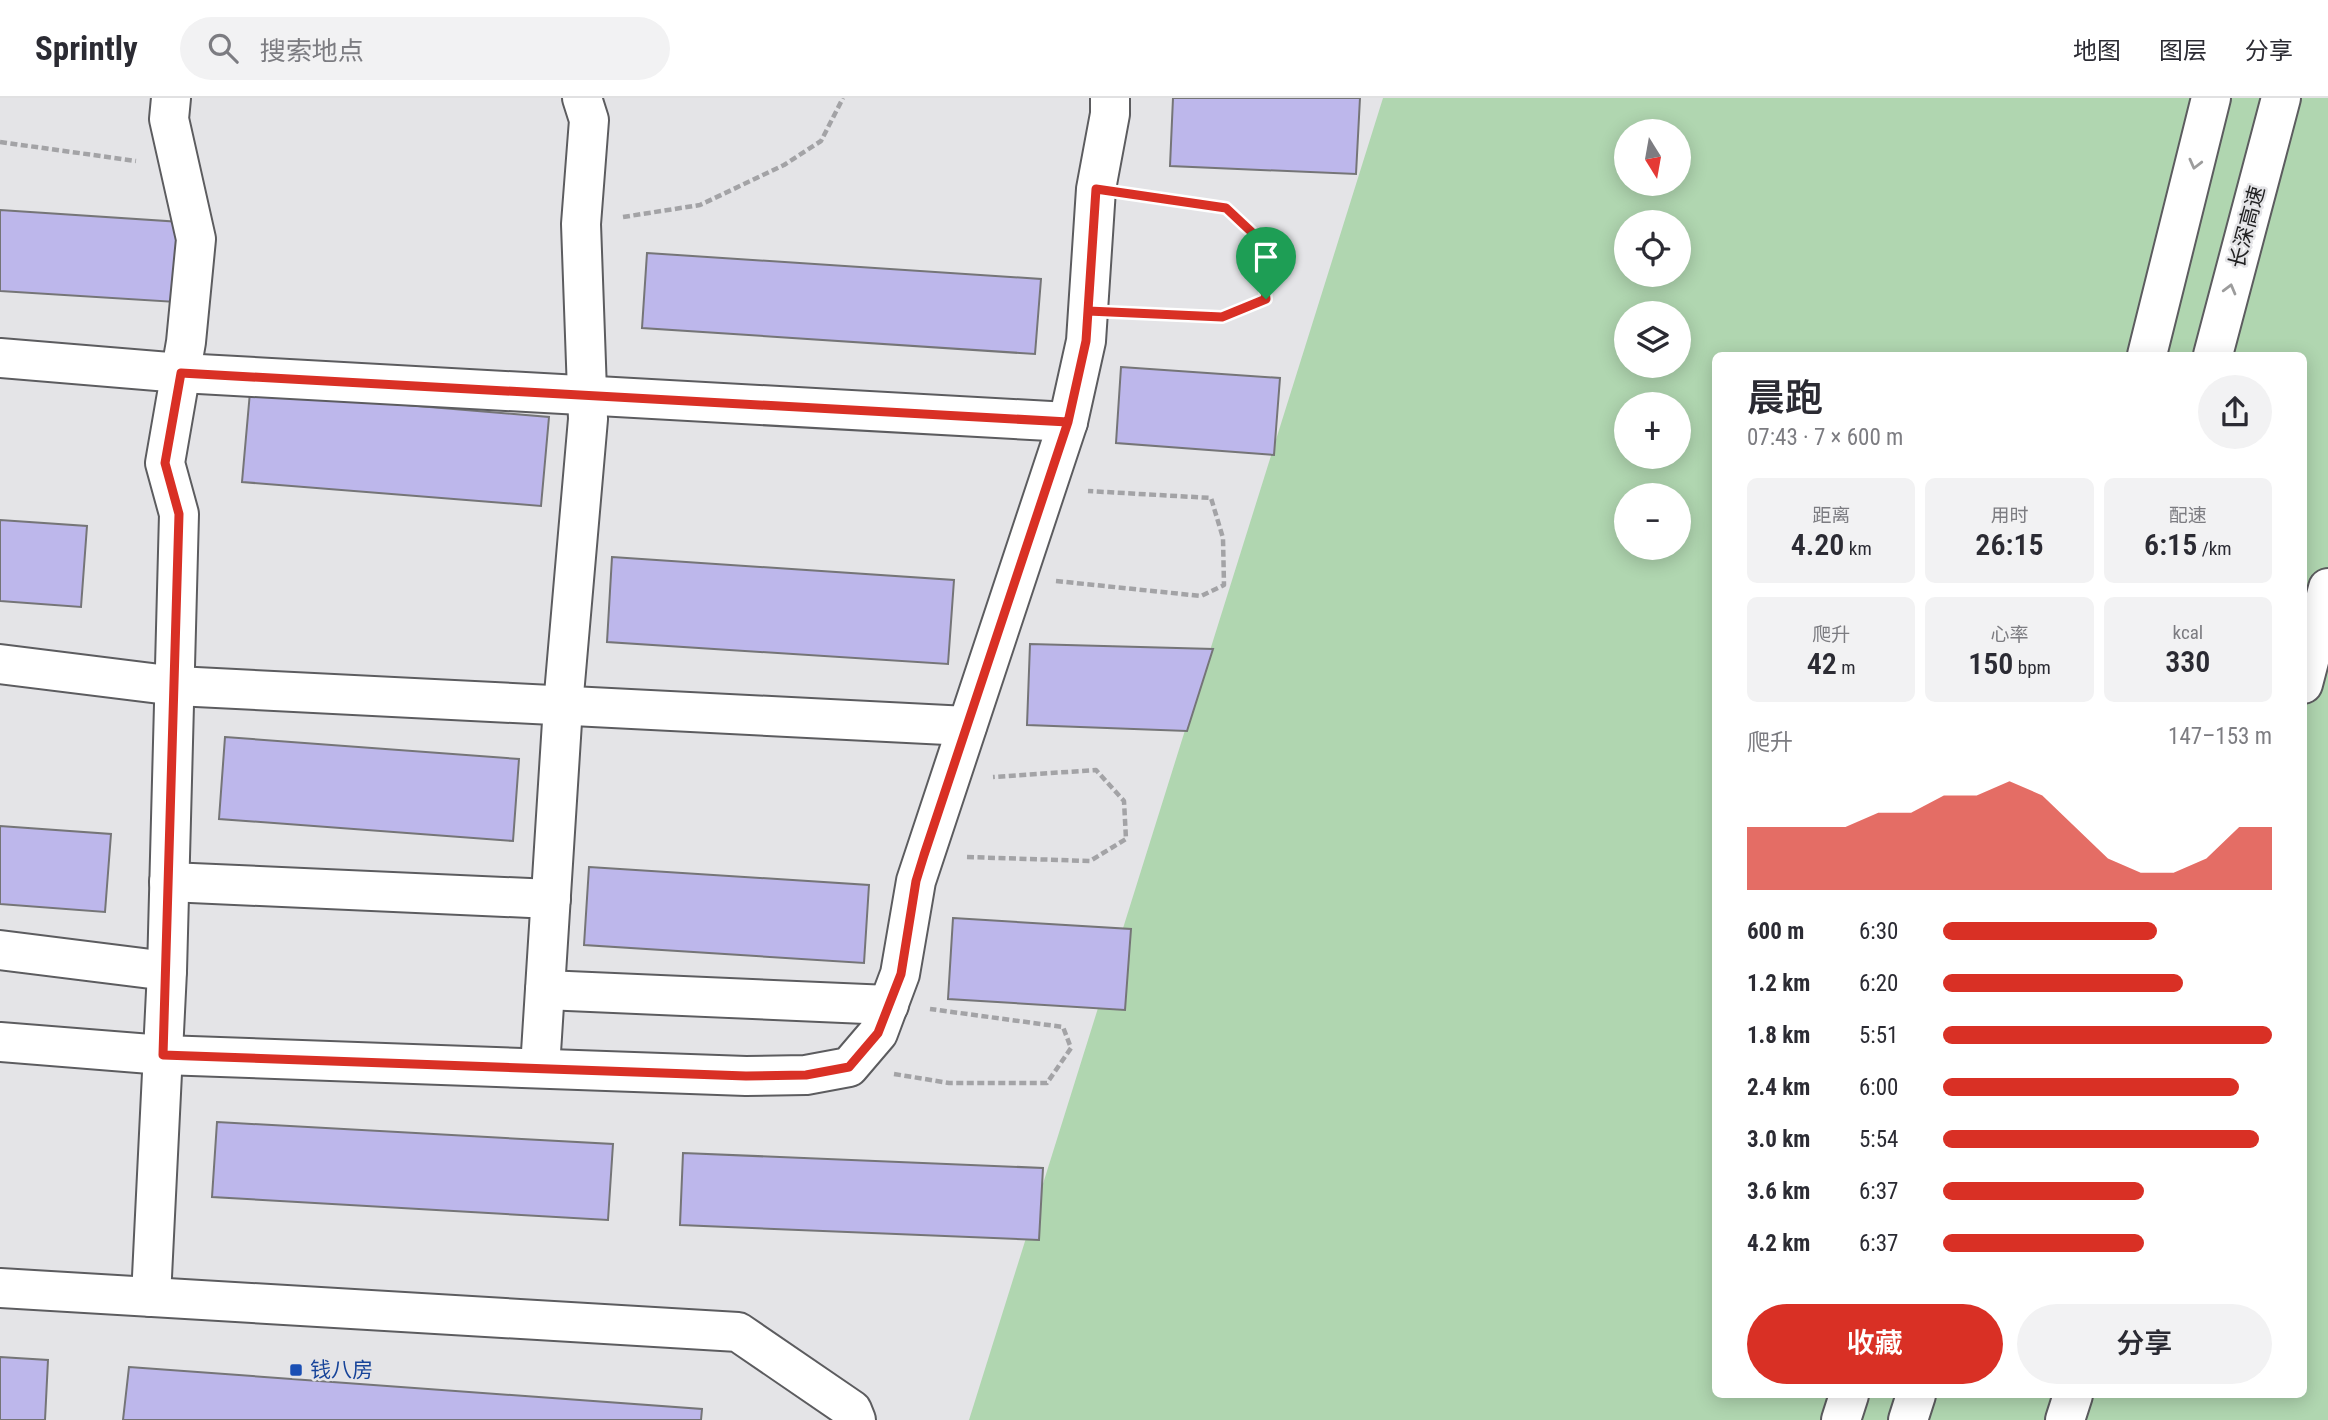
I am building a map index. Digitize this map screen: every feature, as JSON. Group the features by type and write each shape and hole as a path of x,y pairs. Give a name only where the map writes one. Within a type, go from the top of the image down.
{"main road":[{"path":"152,1297 167,971 179,514 165,463 181,373 196,239 169,118 171,98"},
{"path":"540,1068 563,706 588,419 581,224 589,120 582,98"},
{"path":"0,1042 163,1055 746,1076 806,1075 849,1067 878,1033 901,974 916,881 1068,422 1086,341 1096,189 1110,114 1110,98"},
{"path":"2148,352 2211,98"},
{"name":"长深高速","path":"2214,352 2281,98"},
{"path":"0,358 181,373 1068,422"},
{"path":"2307,669 2328,588"},
{"path":"0,664 176,686 967,726"},
{"path":"169,882 551,899"},
{"path":"0,950 167,971"},
{"path":"545,990 889,1004"},
{"path":"0,1288 738,1332 852,1410 856,1420"},
{"path":"1841,1420 1848,1398"},
{"path":"1908,1420 1915,1398"},
{"path":"2065,1420 2072,1398"}],"path":[{"path":"581,224 700,205 784,165 821,141 843,98"},
{"path":"0,142 178,166"},
{"path":"1088,311 1222,317 1266,299 1259,239 1226,208 1096,189"},
{"path":"1017,577 1201,596 1224,585 1223,538 1211,498 1046,489"},
{"path":"924,855 1090,861 1126,839 1124,801 1096,770 949,780"},
{"path":"849,1067 949,1083 1047,1083 1071,1048 1063,1027 889,1004"}],"green space":[{"path":"1383,98 2328,98 2328,1420 969,1420"}],"building":[{"path":"1173,98 1360,98 1356,174 1170,166"},
{"path":"0,210 181,222 176,302 0,291"},
{"path":"647,253 1041,279 1035,354 642,328"},
{"path":"1121,367 1280,378 1274,455 1116,443"},
{"path":"250,392 549,417 541,506 242,482"},
{"path":"0,520 87,526 81,607 0,601"},
{"path":"612,557 954,580 948,664 607,642"},
{"path":"1030,644 1213,649 1187,731 1027,725"},
{"path":"225,737 519,759 513,841 219,819"},
{"path":"0,826 111,834 105,912 0,904"},
{"path":"589,867 869,885 864,963 584,945"},
{"path":"953,918 1131,929 1125,1010 948,999"},
{"path":"217,1122 613,1144 608,1220 212,1197"},
{"path":"683,1153 1043,1168 1039,1240 680,1225"},
{"path":"0,1357 48,1360 45,1420 0,1420"},
{"path":"129,1367 702,1409 701,1420 123,1420"}],"place":[{"name":"钱八房","path":"296,1370"}],"route":[{"path":"1266,299 1222,317 1088,311 1086,341 1068,422 181,373 165,463 179,514 163,1055 746,1076 806,1075 849,1067 878,1033 901,974 916,881 1068,422 1086,341 1096,189 1226,208 1259,239 1266,299"}]}
